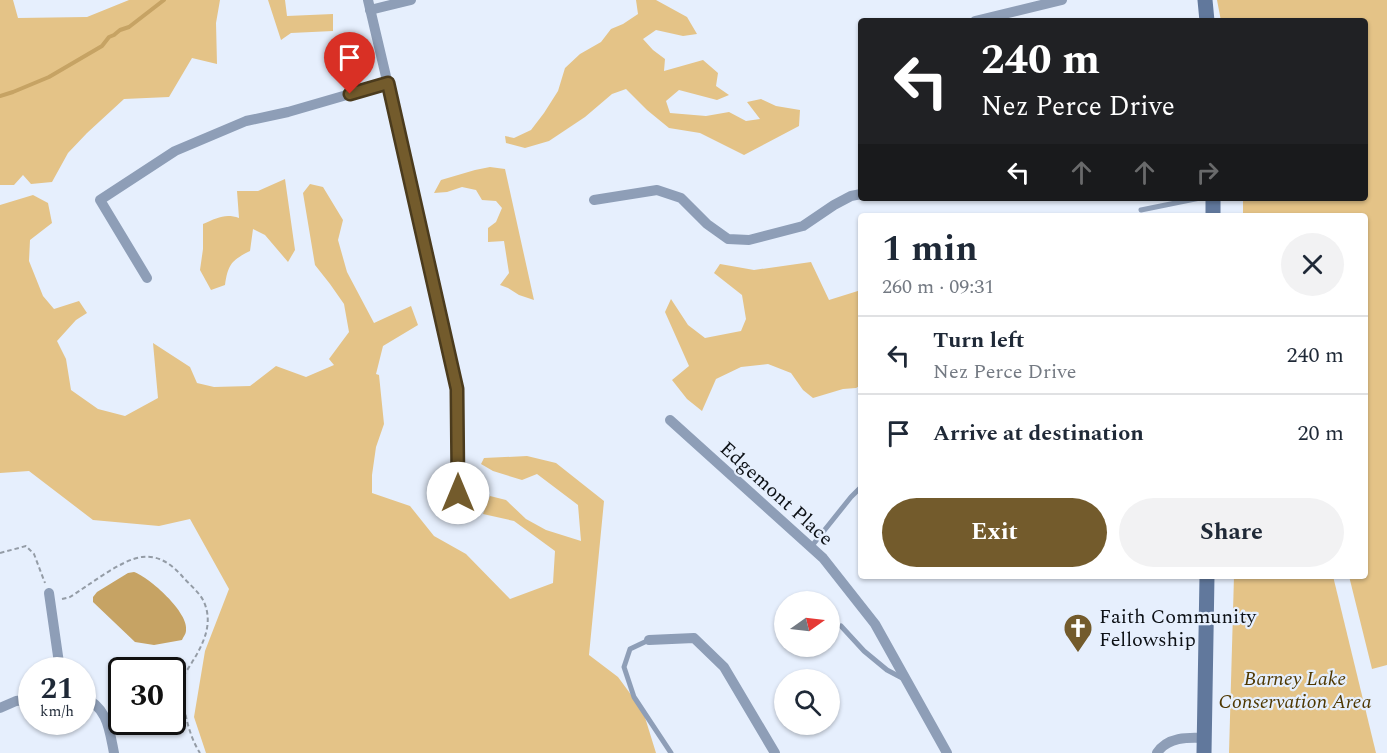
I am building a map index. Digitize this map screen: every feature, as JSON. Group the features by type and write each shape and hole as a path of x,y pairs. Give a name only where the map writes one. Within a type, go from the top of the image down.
{"main road":[{"path":"1204,0 1207,18"},
{"path":"1204,745 1207,579"}],"street":[{"path":"411,0 369,5 457,389 458,493"},
{"path":"987,18 1062,0"},
{"path":"147,278 100,200 175,151 246,121 388,83"},
{"path":"594,200 657,190 681,198 706,225 728,239 748,240 803,226 834,205 858,195"},
{"name":"Edgemont Place","path":"670,420 823,558 875,624 947,753"},
{"path":"50,597 58,657"},
{"path":"649,640 694,638 724,667 775,753"},
{"path":"0,708 18,701"},
{"path":"96,704 106,718 114,753"},
{"path":"1157,753 1170,741 1189,737 1204,745"}],"lane":[{"path":"1141,210 1185,201"},
{"path":"811,547 858,490"},
{"path":"841,626 864,651 887,670 905,680"},
{"path":"649,640 630,649 624,667 634,697 671,753"}],"path":[{"path":"0,553 26,546 34,554 50,597 70,597 124,564 141,557 155,558 172,565 202,598 208,613 206,638 179,683 189,725 200,753"}],"green space":[{"path":"0,0 13,0 18,18 87,17 129,0 220,0 216,23 217,64 192,58 169,97 124,99 68,153 52,182 31,184 23,175 14,185 0,185"},
{"path":"268,0 285,0 287,16 333,14 333,31 291,33 281,40"},
{"path":"636,0 656,0 687,17 697,34 683,36 656,30 643,39 665,59 664,71 703,60 718,73 716,86 729,95 717,100 679,90 666,101 670,113 706,116 729,112 746,121 760,119 747,102 761,99 776,106 800,110 799,126 744,155 700,133 669,128 626,89 612,94 585,117 549,141 525,148 506,143 505,136 514,138 531,130 558,91 565,68 580,54 601,42 611,29 638,14"},
{"name":"Barney Lake Conservation Area","path":"1217,0 1387,0 1387,665 1372,669 1350,579 1368,579 1368,213 1243,213 1243,201 1368,201 1368,18 1220,18"},
{"path":"490,167 505,169 534,300 500,285 509,273 504,241 488,242 488,228 496,222 502,208 496,201 482,200 476,190 462,187 434,193 441,180"},
{"path":"285,179 295,250 288,262 265,235 253,229 250,251 232,264 225,285 211,290 200,270 203,224 225,216 239,218 237,191 258,191"},
{"path":"310,184 323,187 343,220 338,240 347,272 374,323 411,306 418,325 383,346 376,374 379,375 384,424 376,447 372,493 410,506 434,536 466,554 510,599 553,583 555,551 514,521 483,514 490,496 506,500 526,519 546,530 581,541 578,505 537,474 522,480 493,471 481,464 484,458 527,456 556,463 604,501 589,655 618,677 643,711 656,753 206,753 194,717 205,651 229,589 190,519 159,526 93,520 29,471 0,473 0,205 33,195 48,203 52,223 30,240 29,261 43,296 54,309 79,301 87,313 76,320 57,341 66,359 71,390 98,409 125,416 158,398 153,343 190,367 197,383 214,387 250,386 276,366 306,377 334,365 329,359 349,332 344,304 315,265 303,193"},
{"path":"811,262 829,300 858,291 858,387 813,398 803,390 791,373 768,364 741,367 716,379 702,411 687,399 672,380 689,366 665,312 671,299 688,325 705,338 741,331 746,319 742,295 714,273 720,264 754,270"},
{"name":"Barney Lake Conservation Area","path":"1234,579 1334,579 1376,753 1229,753"}],"shaded area":[{"path":"134,572 158,588 182,615 186,624 186,632 182,640 154,645 135,642 93,602 93,597 97,592 128,573"}],"waterway":[{"path":"0,96 49,77 102,46 109,37 129,27 164,0"}],"place":[{"name":"Faith Community Fellowship","path":"1078,654"}],"route":[{"path":"350,94 388,83 457,389 458,493"}]}
